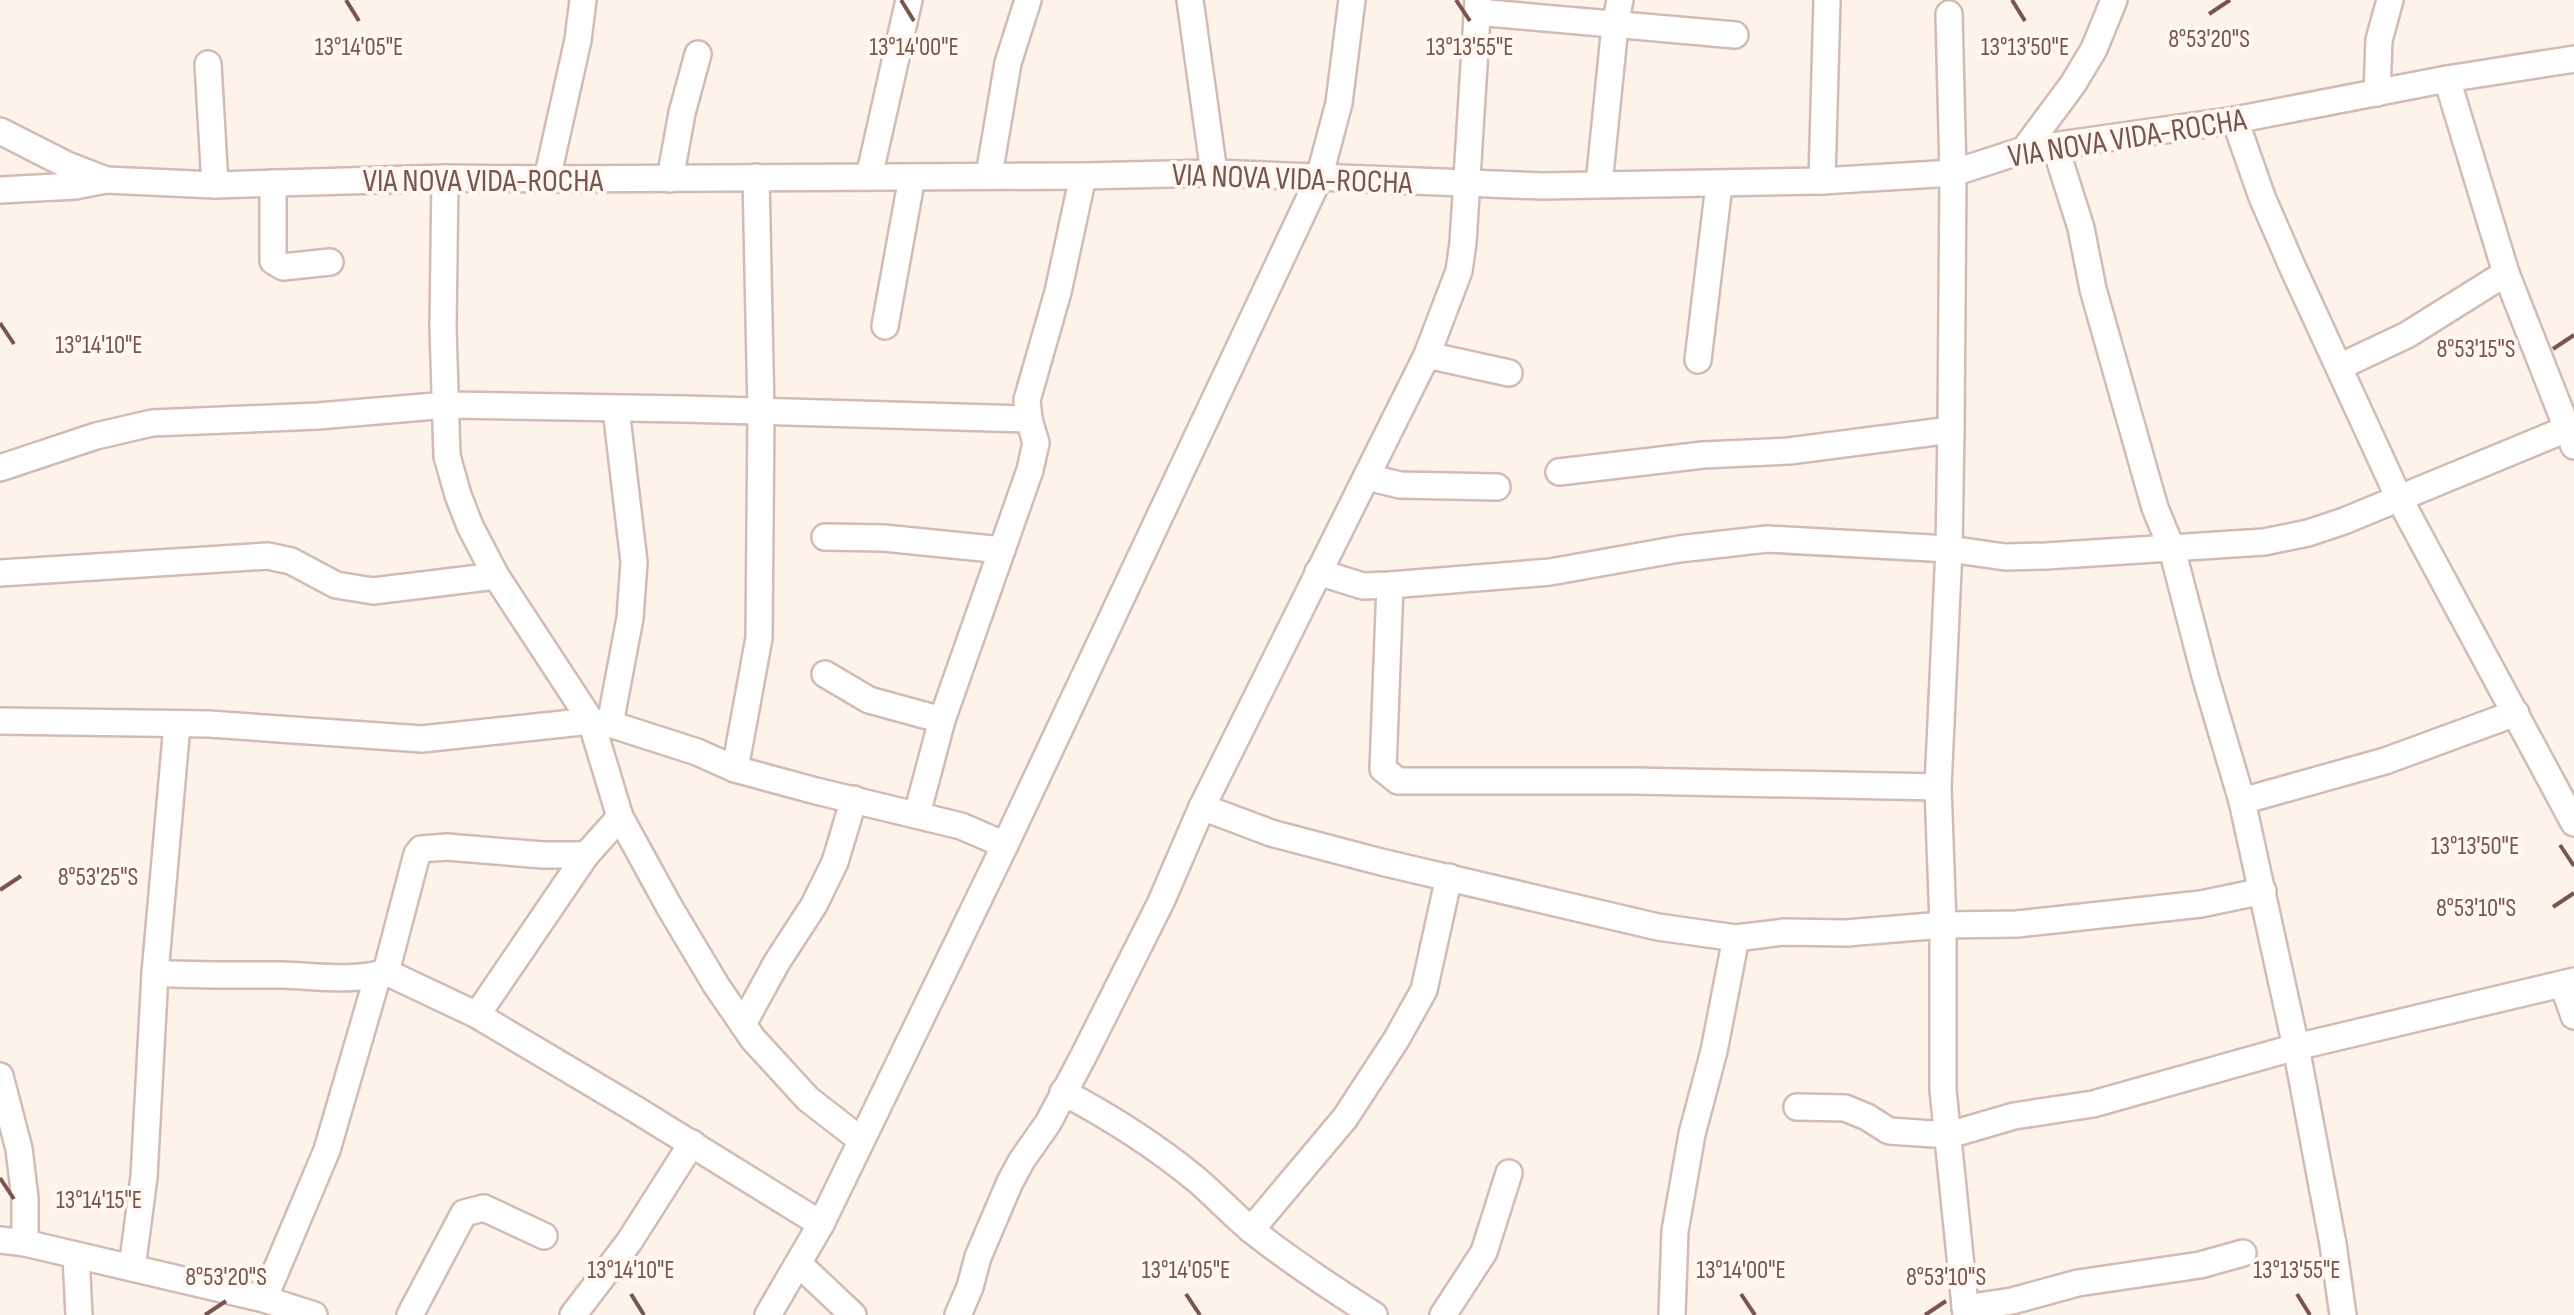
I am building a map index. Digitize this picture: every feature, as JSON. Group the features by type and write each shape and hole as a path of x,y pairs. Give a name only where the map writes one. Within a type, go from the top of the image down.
{"street":[{"path":"547,180 583,0"},
{"path":"869,177 909,0"},
{"path":"989,175 1008,63 1028,0"},
{"path":"1190,0 1214,173"},
{"path":"768,1315 820,1224 1005,845 1319,178 1338,103 1352,0"},
{"path":"1598,184 1620,0"},
{"path":"1822,181 1827,0"},
{"path":"2024,150 2080,73 2114,0"},
{"path":"2378,93 2378,40 2390,0"},
{"path":"958,1315 1010,1182 1048,1123 1162,902 1202,807 1427,355 1459,271 1478,6 1614,26 1735,35"},
{"path":"1949,14 1954,173 1951,430 1938,787 1943,1090 1966,1311 2078,1283 2200,1265 2242,1252"},
{"path":"670,178 698,54"},
{"name":"VIA NOVA VIDA-ROCHA","path":"0,190 75,186 106,180 215,185 445,178 1214,173 1542,186 1822,181 1954,173 2024,150 2236,120 2446,79 2574,59"},
{"path":"208,64 215,185"},
{"path":"1318,572 1363,586 1390,586 1550,572 1767,539 1949,549 2006,557 2264,542 2308,533 2572,433 2506,273 2446,79"},
{"path":"2236,120 2270,214 2399,498 2574,823"},
{"path":"0,131 106,180"},
{"path":"2056,146 2155,508 2172,549 2242,800 2296,1047 2344,1315"},
{"path":"917,814 942,720 1030,470 1036,443 1027,400 1058,292 1084,176"},
{"path":"735,769 759,638 756,177"},
{"path":"885,326 912,177"},
{"path":"445,178 447,456 470,526 496,576 600,722 620,817 670,908 742,1024 808,1099 861,1140"},
{"path":"273,184 272,261 283,266 330,262"},
{"path":"1698,360 1718,184"},
{"path":"2339,367 2407,335 2506,273"},
{"path":"1427,355 1509,373"},
{"path":"0,468 96,436 152,423 318,416 447,405 1029,419"},
{"path":"600,722 630,618 634,562 616,408"},
{"path":"1558,472 1703,455 1789,451 1951,430"},
{"path":"1367,477 1400,485 1497,487"},
{"path":"825,537 884,538 1002,550"},
{"path":"0,573 268,556 291,561 336,586 354,590 496,576"},
{"path":"1390,586 1383,769 1398,781 1938,787"},
{"path":"825,674 869,700 942,720"},
{"path":"2242,800 2386,761 2516,714"},
{"path":"0,721 209,724 422,739 600,722 697,752 735,769 962,826 1005,845"},
{"path":"132,1268 144,1177 155,973 177,725"},
{"path":"742,1024 814,905 834,862 854,799"},
{"path":"1202,807 1271,833 1450,877 1658,927 1736,938 1784,932 2016,924 2201,904 2263,891"},
{"path":"477,1016 586,855 620,817"},
{"path":"264,1299 326,1150 421,849 586,855"},
{"path":"1251,1230 1345,1118 1396,1040 1424,990 1450,877"},
{"path":"1672,1315 1676,1231 1692,1134 1714,1051 1736,938"},
{"path":"155,973 382,973 477,1016 820,1224"},
{"path":"1797,1107 1845,1108 1888,1131 1949,1135 2014,1116 2093,1104 2296,1047 2569,983 2574,1016"},
{"path":"0,1076 19,1148 25,1198 12,1242 264,1299 314,1315"},
{"path":"1063,1092 1111,1118 1198,1180 1251,1230 1374,1315"},
{"path":"573,1315 629,1242 692,1144"},
{"path":"1443,1315 1484,1252 1509,1173"},
{"path":"410,1315 464,1213 484,1208 544,1236"},
{"path":"76,1256 78,1315"},
{"path":"799,1264 854,1315"}]}
